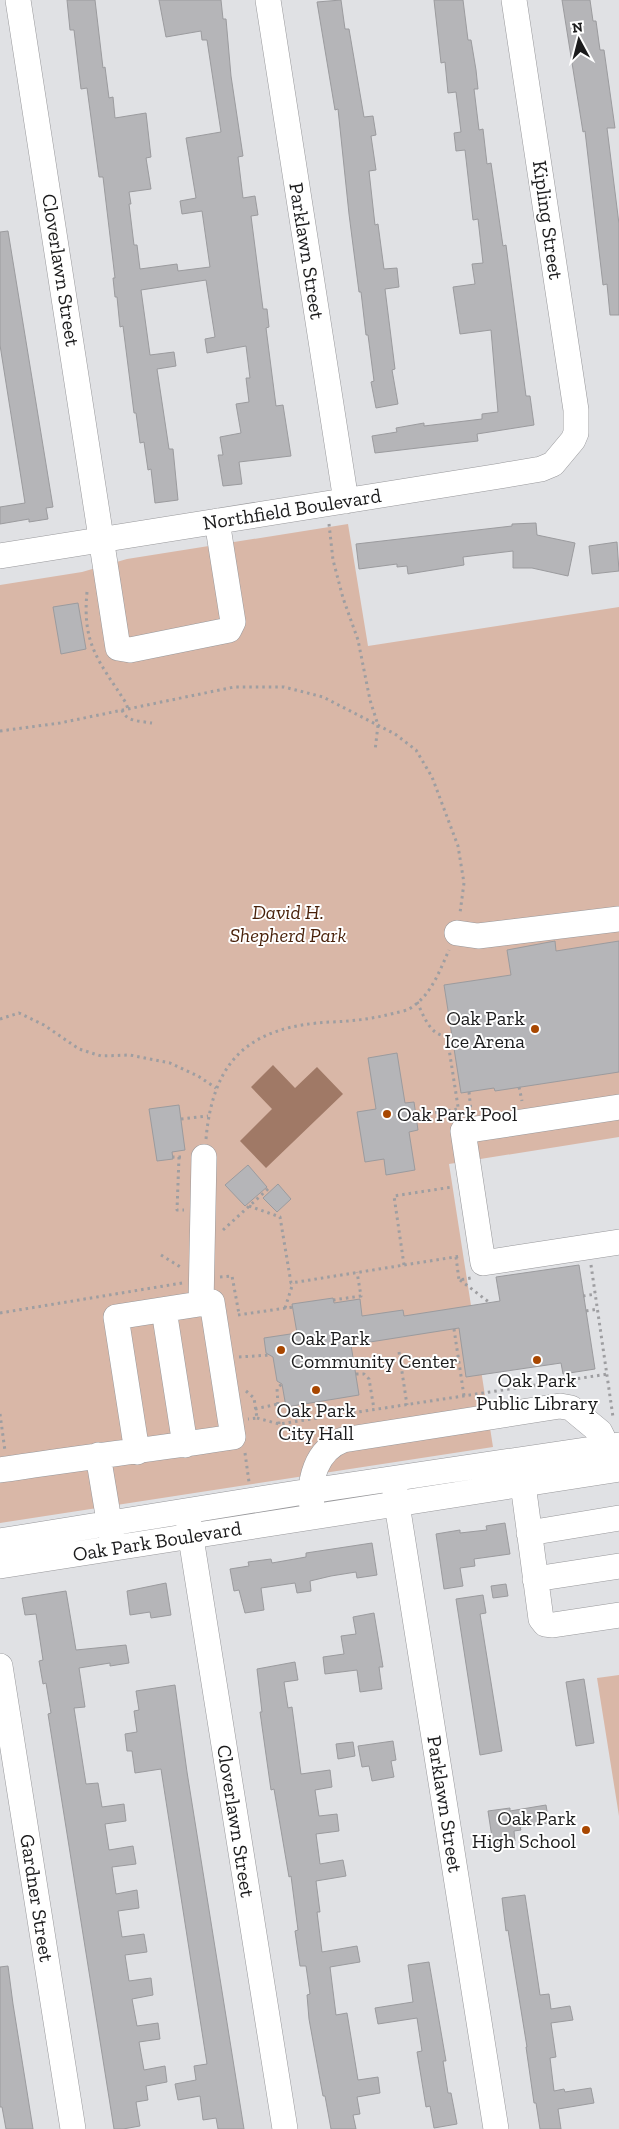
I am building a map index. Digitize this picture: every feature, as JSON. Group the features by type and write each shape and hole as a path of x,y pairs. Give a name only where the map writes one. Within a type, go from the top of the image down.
{"street":[{"name":"Cloverlawn Street","path":"18,0 118,648 130,650 228,630 233,622 217,521"},
{"name":"Parklawn Street","path":"268,0 346,501"},
{"name":"Kipling Street","path":"514,0 576,410 576,433 573,440"},
{"name":"Northfield Boulevard","path":"0,556 541,469 553,464 573,440"},
{"path":"457,933 478,936 619,919"},
{"path":"619,1107 461,1120 483,1263 619,1242"},
{"path":"201,1304 204,1157"},
{"path":"4,1470 98,1455 137,1452 233,1437 212,1302 116,1317 137,1452"},
{"path":"164,1310 185,1445"},
{"path":"314,1517 310,1491 311,1477 327,1450 333,1444 343,1440 560,1406 571,1408 600,1432 612,1458"},
{"path":"98,1455 113,1548"},
{"name":"Oak Park Boulevard","path":"0,1541 109,1524 189,1524 314,1517 523,1484 612,1458"},
{"name":"Oak Park Boulevard","path":"0,1566 113,1548 189,1524 310,1491 393,1479 612,1458"},
{"name":"Parklawn Street","path":"393,1479 496,2129"},
{"path":"523,1484 541,1619 545,1624 553,1625 619,1615"},
{"path":"529,1533 619,1518"},
{"name":"Cloverlawn Street","path":"189,1524 285,2129"},
{"path":"535,1579 619,1566"},
{"name":"Gardner Street","path":"0,1666 73,2129"}],"path":[{"path":"329,523 333,560 343,598 358,640 370,700 378,725 375,751"},
{"path":"0,731 60,724 234,687 284,687 323,698 395,734 416,750 432,777 458,846 464,883 457,933 431,989 409,1009 368,1020 324,1022 283,1029 245,1046 222,1074 216,1088 208,1116 204,1157"},
{"path":"122,710 123,714 132,720 152,723"},
{"path":"417,1002 434,1032 441,1036 447,1036 461,1120"},
{"path":"0,1019 19,1013 44,1024 79,1049 101,1056 130,1055 170,1063 198,1076 216,1088"},
{"path":"519,1087 522,1103"},
{"path":"416,1116 461,1120 473,1119 468,1092"},
{"path":"181,1119 208,1116"},
{"path":"404,1265 394,1196 458,1186"},
{"path":"202,1243 210,1242 269,1188"},
{"path":"249,1206 280,1217 292,1282 285,1308"},
{"path":"161,1255 189,1273"},
{"path":"292,1282 468,1255"},
{"path":"456,1257 459,1280 490,1303"},
{"path":"591,1260 614,1421"},
{"path":"333,1300 361,1296 358,1272"},
{"path":"459,1280 478,1277"},
{"path":"583,1296 596,1294"},
{"path":"235,1318 239,1314 293,1307"},
{"path":"586,1311 598,1309"},
{"path":"454,1329 464,1396"},
{"path":"237,1349 240,1365"},
{"path":"238,1357 270,1355"},
{"path":"356,1374 364,1374 369,1379 374,1409"},
{"path":"240,1420 257,1418 279,1424 608,1374"},
{"path":"279,1424 277,1388 282,1384"},
{"path":"243,1389 254,1398 257,1418"},
{"path":"255,1408 278,1404"},
{"path":"0,1414 4,1470"},
{"path":"244,1449 250,1487"}],"green space":[{"name":"David H. Shepherd Park","path":"348,524 368,646 619,607 619,1137 449,1164 493,1447 0,1523 0,585 82,572 127,559"},
{"path":"619,1675 619,1816 597,1678"}],"shaded area":[{"path":"273,1065 295,1088 317,1067 343,1094 266,1168 240,1141 272,1109 251,1087"}],"building":[{"path":"67,0 95,0 103,68 105,67 109,98 113,97 115,118 146,113 151,157 146,158 151,189 129,192 134,245 137,245 140,269 177,264 178,271 210,267 202,211 182,214 180,201 196,198 186,138 221,132 207,40 202,40 201,31 166,37 159,0 221,0 223,19 226,19 231,76 243,156 238,157 243,198 255,196 258,215 251,216 263,309 267,309 269,327 266,328 276,406 283,405 291,456 239,462 242,484 223,486 218,455 223,455 220,437 241,433 236,404 249,402 246,378 250,378 246,346 207,353 205,339 215,337 206,280 141,290 150,355 174,352 176,366 157,369 169,449 173,449 178,500 155,503 151,469 148,470 144,442 140,443 136,413 134,413 123,326 120,327 117,297 115,297 113,278 115,278 103,177 99,177 87,88 81,89 74,30 70,30"},
{"path":"341,0 345,29 349,29 364,117 373,116 376,135 371,136 376,170 369,171 375,225 378,224 384,269 397,268 399,287 385,289 395,369 392,370 398,404 376,408 371,382 374,381 368,335 366,335 361,292 359,292 349,214 338,109 335,110 317,2"},
{"path":"434,0 463,0 468,40 471,40 476,70 478,89 474,89 479,130 483,129 487,164 491,163 503,246 506,245 526,396 530,396 534,425 477,434 478,441 375,453 372,436 397,432 396,428 424,423 424,426 482,419 482,414 498,412 491,330 460,334 453,287 475,284 472,264 483,263 478,219 473,220 465,150 456,151 454,133 461,132 456,92 448,93 445,62 441,63"},
{"path":"562,0 590,0 593,21 596,21 600,50 604,50 615,128 607,128 619,224 619,315 610,315 607,284 603,285 585,131 583,132"},
{"path":"8,231 53,507 46,508 48,519 29,522 29,519 0,524 0,507 25,503 0,345 0,232"},
{"path":"536,523 537,535 575,543 568,576 532,568 513,568 513,551 463,557 464,565 408,574 407,566 397,567 397,564 359,569 356,544 512,526 512,524"},
{"path":"617,542 619,571 592,574 589,546"},
{"path":"78,603 86,649 61,654 53,607"},
{"name":"Oak Park Ice Arena","path":"555,941 556,951 619,941 619,1072 495,1091 494,1088 461,1093 444,985 511,975 507,950"},
{"name":"Oak Park Pool","path":"397,1053 405,1103 414,1102 418,1130 409,1132 415,1170 386,1175 384,1159 365,1162 357,1112 376,1109 368,1058"},
{"path":"179,1105 185,1150 172,1152 173,1159 157,1161 149,1109"},
{"path":"248,1165 267,1187 245,1206 225,1185"},
{"path":"278,1184 291,1199 277,1212 263,1198"},
{"path":"579,1265 595,1369 563,1374 561,1363 466,1377 459,1328 351,1345 359,1395 286,1407 282,1384 277,1381 273,1357 266,1353 264,1338 297,1333 292,1304 333,1298 334,1303 360,1299 362,1316 403,1310 404,1316 500,1301 496,1277"},
{"path":"505,1523 510,1554 474,1559 475,1566 460,1568 463,1586 444,1589 436,1534 460,1530 460,1533 487,1530 486,1526"},
{"path":"372,1543 377,1575 357,1578 356,1572 331,1576 310,1581 311,1591 297,1593 295,1583 261,1588 264,1610 245,1613 239,1590 234,1591 230,1569 249,1566 248,1562 271,1559 272,1563 306,1557 306,1553"},
{"path":"166,1583 171,1615 151,1618 150,1612 130,1615 127,1591"},
{"path":"506,1584 508,1596 493,1598 491,1586"},
{"path":"66,1591 76,1650 126,1645 129,1663 110,1666 110,1663 79,1668 85,1707 74,1708 86,1784 98,1783 102,1807 124,1804 126,1821 105,1824 109,1850 133,1846 136,1864 112,1867 116,1894 137,1890 139,1908 118,1911 122,1937 144,1934 147,1952 125,1955 129,1981 151,1978 153,1995 132,1999 137,2026 158,2023 160,2039 139,2042 144,2070 165,2066 167,2082 146,2086 148,2100 136,2102 140,2126 123,2129 114,2129 48,1714 51,1713 46,1683 43,1684 39,1661 43,1660 36,1614 25,1615 22,1598"},
{"path":"483,1595 486,1613 480,1614 502,1751 480,1755 456,1599"},
{"path":"374,1613 383,1667 379,1667 382,1689 360,1692 357,1670 325,1674 323,1657 344,1654 341,1636 356,1634 353,1617"},
{"path":"295,1662 298,1680 284,1682 288,1708 292,1707 301,1774 330,1770 332,1787 315,1790 319,1816 337,1814 339,1831 316,1834 320,1864 343,1860 346,1876 316,1881 320,1912 317,1912 322,1952 357,1946 360,1962 330,1967 336,2015 347,2013 358,2080 378,2077 380,2093 357,2097 360,2114 353,2115 356,2129 331,2129 325,2096 323,2096 309,2019 307,1995 310,1994 306,1966 300,1966 295,1931 298,1930 291,1876 289,1877 274,1789 271,1790 260,1712 262,1712 257,1669"},
{"path":"584,1679 594,1743 576,1746 566,1682"},
{"path":"175,1685 187,1772 244,2129 218,2129 216,2118 203,2120 200,2096 178,2100 175,2084 196,2080 194,2066 207,2064 161,1769 135,1773 132,1751 127,1751 125,1734 137,1732 134,1711 139,1710 136,1691"},
{"path":"393,1741 396,1760 391,1761 394,1777 372,1781 369,1766 362,1767 358,1746"},
{"path":"353,1742 355,1756 338,1759 336,1744"},
{"path":"546,1805 549,1823 520,1827 521,1830 514,1831 515,1841 493,1844 488,1811 510,1808 510,1811"},
{"path":"525,1895 540,1995 549,1994 551,2009 570,2006 573,2020 551,2023 556,2057 550,2058 554,2091 564,2089 565,2092 591,2088 594,2103 558,2109 561,2129 540,2129 536,2103 534,2103 508,1930 506,1931 502,1898"},
{"path":"429,1962 446,2061 443,2061 448,2093 451,2093 457,2124 434,2128 430,2106 426,2107 417,2052 422,2051 417,2018 378,2024 375,2008 413,2002 408,1965"},
{"path":"8,1966 33,2129 6,2129 2,2107 0,2107 0,1967"}],"place":[{"name":"Oak Park Ice Arena","path":"535,1029"},
{"name":"Oak Park Pool","path":"387,1114"},
{"name":"Oak Park Community Center","path":"281,1350"},
{"name":"Oak Park Public Library","path":"537,1360"},
{"name":"Oak Park City Hall","path":"316,1390"},
{"name":"Oak Park High School","path":"586,1830"}]}
